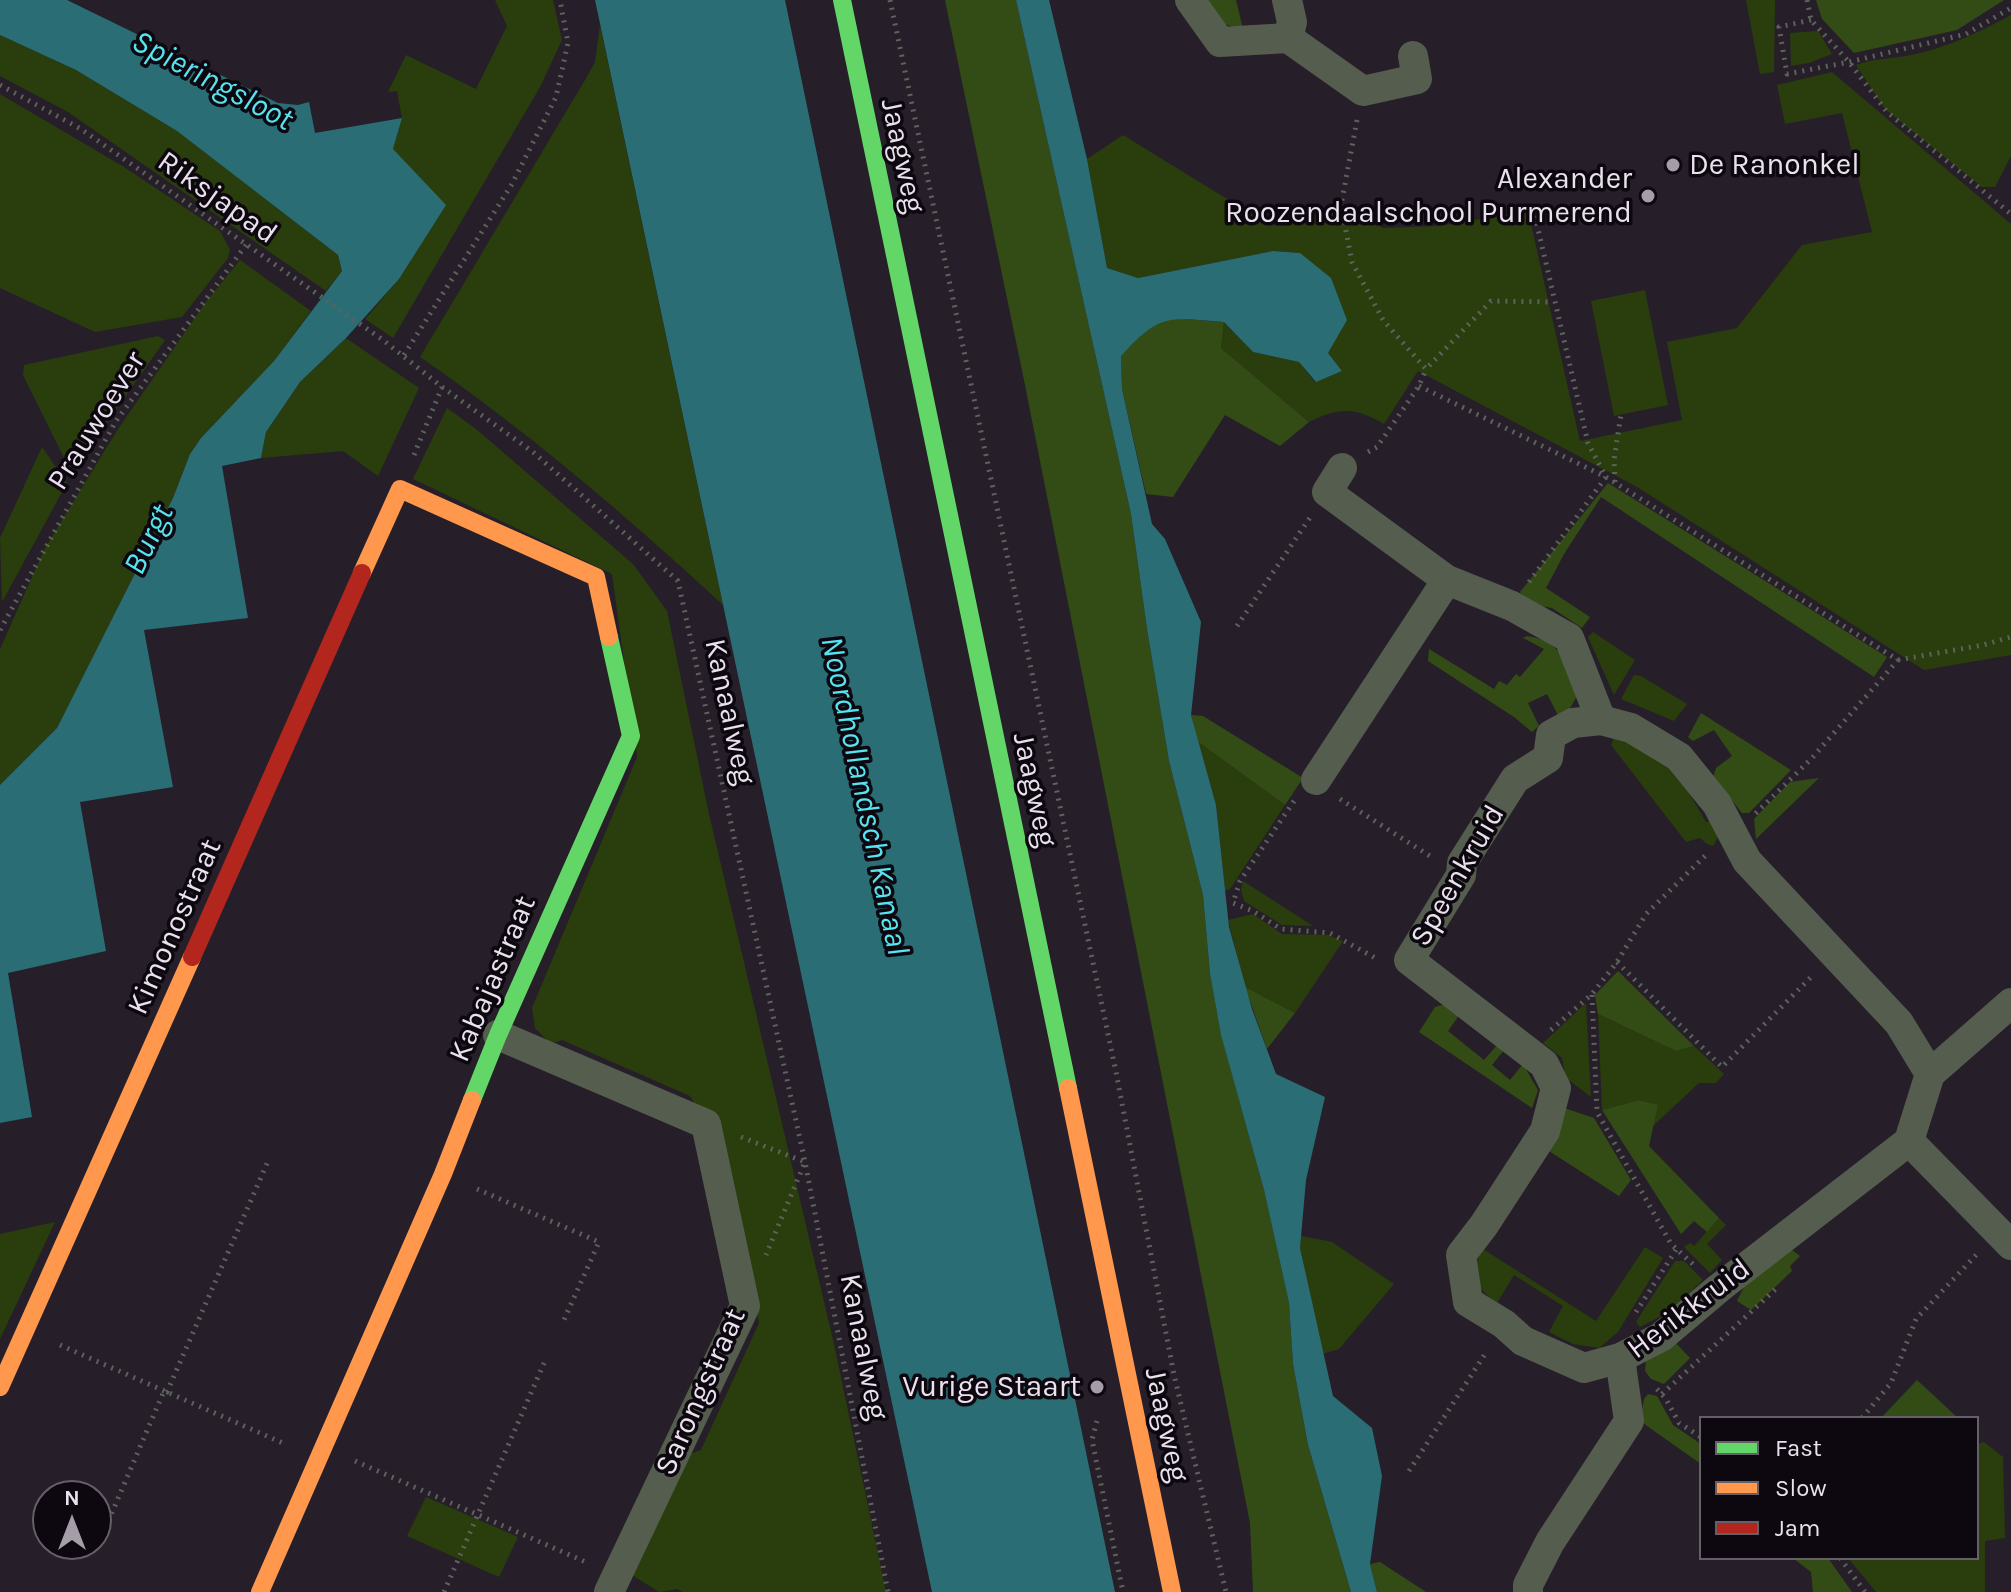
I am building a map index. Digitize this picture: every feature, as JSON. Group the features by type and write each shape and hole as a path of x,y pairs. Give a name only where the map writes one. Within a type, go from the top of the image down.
{"street":[{"name":"Jaagweg","path":"842,0 1172,1592"},
{"path":"1190,0 1220,42 1288,38 1363,91 1417,79 1413,56"},
{"path":"1287,0 1292,22 1288,38"},
{"path":"1334,480 1447,580 1512,606 1569,638 1601,720 1631,728 1679,757 1717,804 1747,861 1899,1023 1930,1074"},
{"name":"Kabajastraat","path":"260,1592 443,1174 498,1035 631,736 596,577 400,489"},
{"name":"Kimonostraat","path":"0,1387 400,489"},
{"path":"1316,780 1447,580"},
{"name":"Speenkruid","path":"1601,720 1573,723 1551,735 1548,758 1515,779 1462,863 1461,875 1409,960 1544,1064 1556,1088 1545,1131 1461,1255 1468,1302 1504,1324 1523,1341 1584,1368 1620,1358"},
{"path":"2004,1239 1909,1141 1930,1074 2011,1003"},
{"path":"498,1035 706,1124"},
{"name":"Sarongstraat","path":"615,1587 745,1306 706,1124"},
{"name":"Herikkruid","path":"1528,1592 1528,1585 1550,1542 1629,1421 1620,1358 1661,1337 1719,1288 1909,1141"}],"path":[{"path":"404,355 512,184 556,97 568,43 560,0"},
{"path":"890,0 1116,1072 1174,1375 1226,1592"},
{"path":"1807,0 1811,20 1849,62 1887,112 2011,214"},
{"path":"1811,20 1779,27 1787,74 1966,34 2011,8"},
{"name":"Riksjapad","path":"0,85 81,129 404,355"},
{"path":"1363,91 1341,205 1352,262 1383,320 1426,369"},
{"path":"1535,216 1588,443 1606,477"},
{"name":"Prauwoever","path":"0,630 116,421 246,245"},
{"path":"1237,626 1334,480 1377,447 1419,386 1426,369 1491,301 1553,302"},
{"name":"Kanaalweg","path":"404,355 442,387 533,452 678,581 805,1162 888,1592"},
{"path":"1419,386 1606,477 1898,660"},
{"path":"400,489 442,387"},
{"path":"1615,483 1614,460 1621,414"},
{"path":"1512,606 1606,477"},
{"path":"1527,1051 1592,994 1617,962 1646,914 1706,854 1734,834 1812,758 1898,660 2011,637"},
{"path":"1409,960 1401,972 1330,933 1281,929 1253,911 1233,903 1240,881 1307,783 1316,780 1336,797 1461,875"},
{"path":"1617,962 1722,1067 1835,953"},
{"path":"1592,994 1597,1112 1676,1250 1621,1336 1620,1358"},
{"path":"706,1124 805,1162 745,1306"},
{"path":"112,1514 269,1159"},
{"path":"443,1174 599,1242 563,1322"},
{"path":"1864,1416 1891,1383 1916,1319 2004,1239"},
{"path":"1662,1394 1783,1282"},
{"path":"1409,1471 1504,1324"},
{"path":"26,1330 166,1391 479,1513 615,1587"},
{"path":"444,1592 545,1361"},
{"path":"1097,1421 1092,1440 1123,1592"},
{"path":"1841,1560 1865,1592"}],"green space":[{"path":"495,0 553,0 562,40 540,87 393,338 365,319 399,279 416,249 393,149 402,118 397,91 388,92 406,55 476,89 507,26"},
{"path":"945,0 1016,0 1131,514 1169,761 1203,895 1210,974 1221,1034 1264,1190 1289,1303 1293,1364 1308,1445 1351,1592 1253,1592 1250,1523 1024,380"},
{"path":"1205,0 1236,0 1243,29 1219,20"},
{"path":"1746,0 1775,0 1774,72 1760,74"},
{"path":"1816,0 2004,0 1957,30 1854,53 1822,19"},
{"path":"2011,15 2011,156 1995,187 1982,187 1885,109 1856,65 1937,48"},
{"path":"600,25 723,605 576,475 420,357 595,62"},
{"path":"1818,31 1832,54 1791,66 1790,33"},
{"path":"0,35 76,70 177,131 338,255 342,271 326,291 68,112 0,76"},
{"path":"1832,72 2011,224 2011,655 1924,670 1637,487 1418,371 1384,424 1364,414 1347,411 1309,422 1221,348 1224,322 1253,352 1299,362 1315,382 1342,371 1328,353 1300,253 1273,251 1138,278 1107,268 1087,159 1123,135 1271,226 1345,205 1383,228 1439,226 1528,211 1580,441 1682,420 1667,342 1737,328 1802,245 1872,232 1842,113 1785,124 1777,85"},
{"path":"0,94 124,167 220,231 230,250 228,258 182,317 95,332 0,288"},
{"path":"240,260 311,311 274,361 201,438 190,454 173,498 57,728 0,785 0,649 45,548 118,429 206,302"},
{"path":"1645,290 1668,405 1614,416 1591,301"},
{"path":"1168,318 1224,322 1221,348 1309,422 1280,446 1225,415 1173,497 1146,494 1122,389 1121,355 1145,331"},
{"path":"158,336 165,340 74,470 67,464 23,375 24,365"},
{"path":"346,338 419,388 378,476 343,451 261,458 266,432 300,382"},
{"path":"447,408 476,429 633,564 667,611 709,814 834,1344 886,1592 683,1592 677,1589 659,1592 632,1575 687,1455 701,1450 759,1323 747,1255 698,1109 690,1096 562,1040 551,1044 535,1028 532,1008 637,757 612,574 413,479"},
{"path":"42,447 67,483 2,602 0,538"},
{"path":"1608,483 1887,657 1874,677 1601,497 1546,588 1590,617 1582,628 1552,608 1527,603 1520,592"},
{"path":"1593,632 1635,660 1614,695 1588,637"},
{"path":"1523,638 1540,639 1557,649 1577,696 1569,710 1559,717 1547,694 1528,703 1539,726 1532,732 1428,661 1429,649 1494,689 1499,681 1507,685 1516,674 1520,677 1544,649"},
{"path":"1634,675 1641,676 1687,704 1674,721 1621,699"},
{"path":"1701,713 1791,770 1749,813 1742,813 1713,777 1716,768 1732,756 1714,730 1693,741 1688,737"},
{"path":"1191,715 1203,716 1303,778 1285,805 1197,741"},
{"path":"1614,737 1654,752 1682,781 1706,822 1711,822 1719,836 1713,846 1700,838 1686,842 1611,745"},
{"path":"1197,741 1285,805 1230,889 1225,891 1216,805"},
{"path":"1819,778 1756,839 1754,819 1790,782"},
{"path":"1243,881 1313,926 1282,925 1244,901 1241,890"},
{"path":"1253,914 1282,934 1328,935 1343,941 1295,1013 1245,987 1228,920"},
{"path":"1618,971 1694,1046 1676,1051 1598,1014 1595,995"},
{"path":"1245,987 1295,1013 1267,1049"},
{"path":"1586,1003 1591,1097 1566,1078 1562,1058 1543,1043"},
{"path":"1449,1005 1460,1014 1448,1031 1484,1060 1498,1044 1505,1049 1492,1065 1510,1080 1523,1064 1538,1090 1532,1108 1419,1032 1435,1007"},
{"path":"1598,1014 1676,1051 1694,1046 1724,1074 1716,1083 1699,1083 1653,1126 1657,1105 1639,1100 1602,1110"},
{"path":"1639,1100 1658,1105 1649,1146 1719,1218 1707,1232 1694,1221 1681,1234 1602,1110"},
{"path":"1561,1107 1594,1118 1631,1180 1619,1196 1549,1151"},
{"path":"1719,1218 1726,1225 1707,1244 1722,1260 1710,1273 1684,1247 1690,1243 1694,1246"},
{"path":"55,1222 0,1339 0,1234"},
{"path":"1301,1236 1332,1242 1394,1284 1339,1349 1322,1354 1300,1248"},
{"path":"1645,1247 1663,1258 1618,1332 1599,1348 1573,1344 1549,1332 1563,1306 1514,1275 1497,1303 1484,1292 1477,1279 1476,1265 1483,1249 1596,1321"},
{"path":"1788,1247 1800,1256 1790,1266 1792,1271 1751,1310 1737,1301 1745,1285"},
{"path":"1675,1261 1684,1261 1703,1280 1670,1311 1640,1327 1636,1322"},
{"path":"1674,1341 1690,1358 1664,1384 1651,1379 1645,1371 1646,1360"},
{"path":"1917,1380 1956,1416 1883,1416"},
{"path":"1648,1394 1657,1396 1673,1425 1699,1443 1699,1463 1640,1421 1644,1399"},
{"path":"1984,1442 2003,1457 2005,1538 1985,1541 1985,1592 1876,1592 1850,1560 1979,1560 1979,1443"},
{"path":"426,1497 518,1537 499,1577 407,1536"},
{"path":"1796,1560 1829,1560 1852,1592 1813,1592 1811,1572"},
{"path":"1380,1562 1426,1592 1377,1592 1370,1564"}],"water":[{"name":"Spieringsloot","path":"0,0 67,0 278,103 298,105 309,102 315,133 402,118 393,149 446,205 399,279 346,338 300,382 266,432 261,458 222,466 248,618 144,630 173,787 80,802 106,951 8,973 32,1117 0,1123 0,785 57,728 173,498 190,454 201,438 274,361 342,271 338,255 177,131 76,70 0,35"},
{"name":"Noordhollandsch Kanaal","path":"595,0 785,0 1115,1592 932,1592"},
{"path":"1016,0 1049,0 1087,159 1107,268 1138,278 1273,251 1300,253 1331,278 1347,320 1328,353 1342,371 1316,382 1299,362 1253,352 1224,322 1190,319 1166,321 1146,332 1121,356 1122,389 1152,524 1165,539 1201,622 1191,715 1216,805 1229,927 1252,1009 1276,1074 1325,1097 1306,1180 1300,1248 1333,1396 1372,1428 1382,1476 1370,1564 1377,1592 1351,1592 1308,1445 1293,1364 1289,1303 1264,1190 1221,1035 1210,974 1203,895 1169,761 1131,514"}],"traffic: fast":[{"path":"842,0 1068,1088"},
{"path":"472,1100 631,736 609,637"}],"traffic: slow":[{"path":"362,573 400,489 596,577 609,637"},
{"path":"0,1387 192,957"},
{"path":"1068,1088 1172,1592"},
{"path":"260,1592 443,1174 472,1100"}],"traffic: jam":[{"path":"192,957 362,573"}],"place":[{"name":"De Ranonkel","path":"1673,165"},
{"name":"Alexander Roozendaalschool Purmerend","path":"1648,196"},
{"name":"Vurige Staart","path":"1097,1387"}],"water label":[{"name":"Burgt","path":"149,540"}]}
